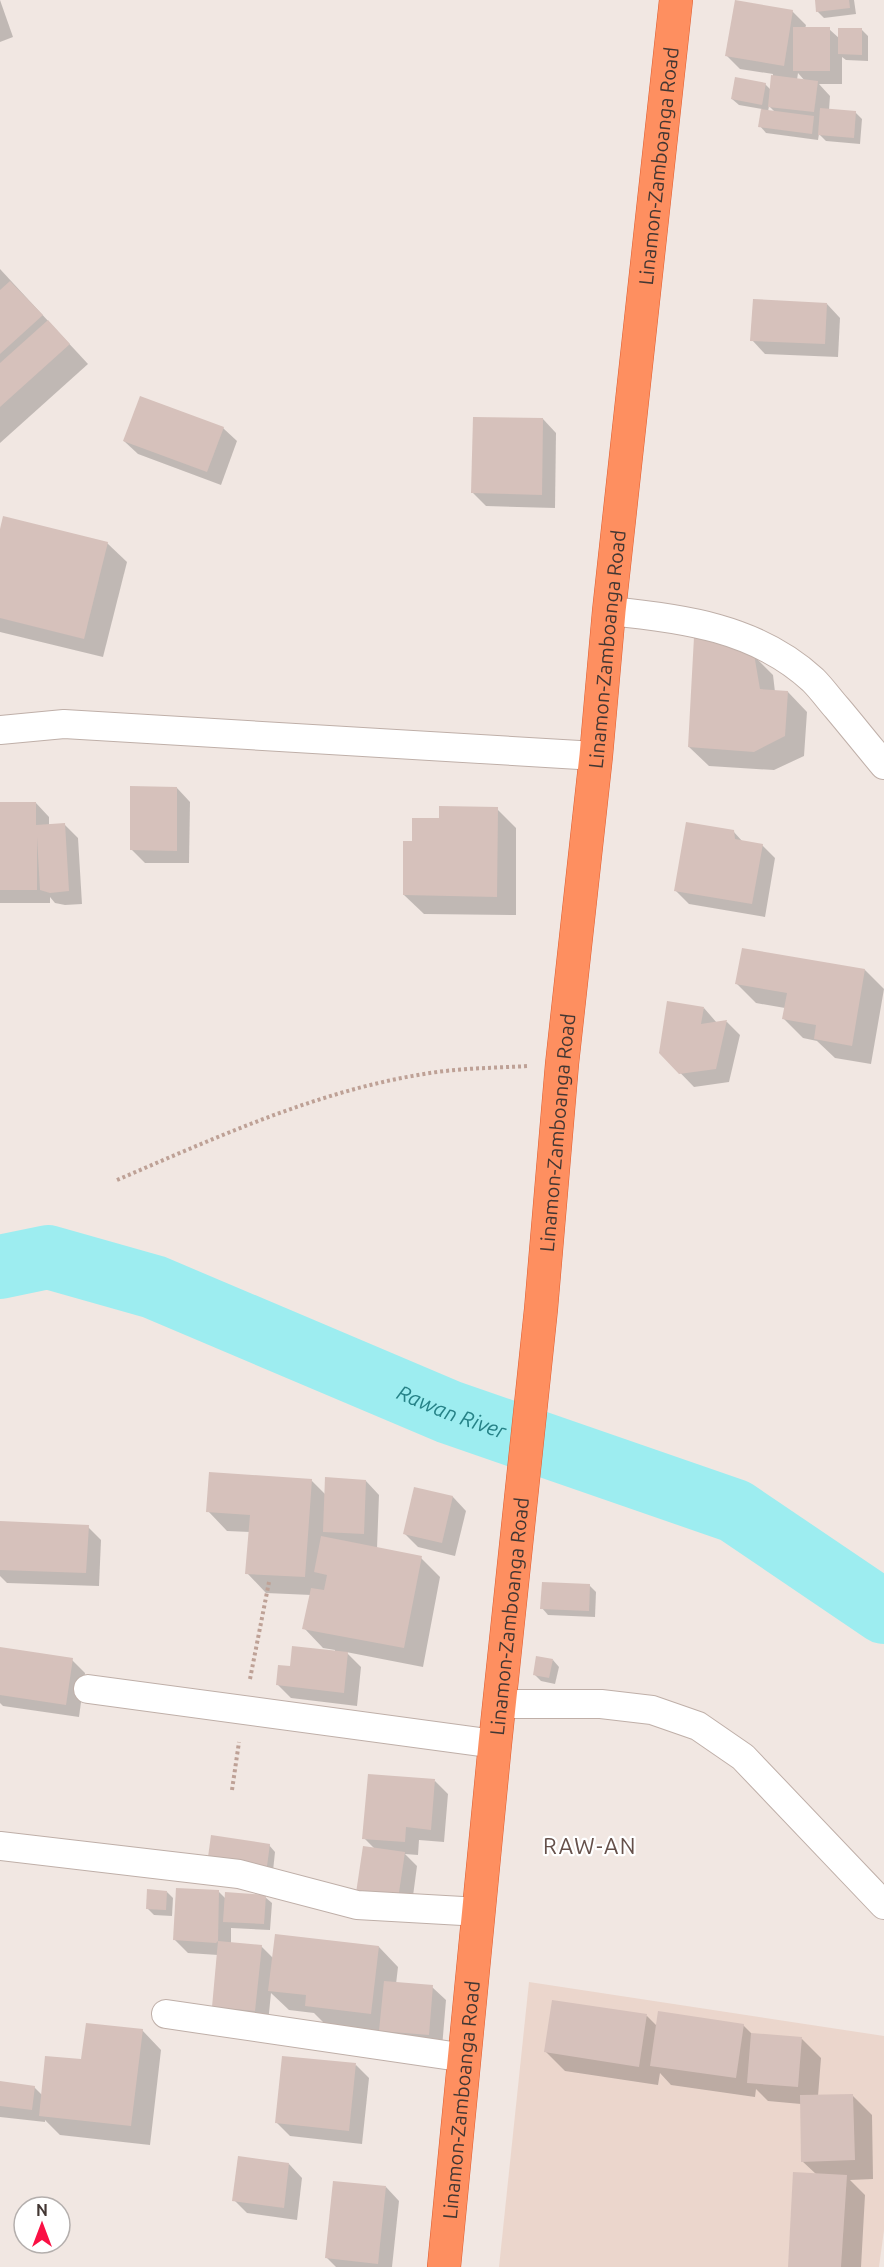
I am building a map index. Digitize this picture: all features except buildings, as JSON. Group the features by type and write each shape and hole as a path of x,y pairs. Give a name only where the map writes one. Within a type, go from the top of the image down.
{"highway":[{"name":"Linamon-Zamboanga Road","path":"444,2267 499,1704 541,1309 562,1064 676,0"}],"street":[{"path":"609,611 665,616 701,624 741,636 779,654 814,681 884,765"},
{"path":"0,730 75,724 596,756"},
{"path":"88,1689 495,1744"},
{"path":"499,1704 611,1705 652,1710 698,1726 742,1757 884,1905"},
{"path":"0,1846 239,1874 357,1905 480,1912"},
{"path":"166,2014 466,2058"}],"path":[{"path":"117,1180 224,1135 301,1106 369,1085 424,1074 562,1064"}],"shaded area":[{"path":"529,1982 884,2036 884,2230 879,2267 499,2267"}],"waterway":[{"name":"Rawan River","path":"0,1267 48,1257 154,1287 449,1412 735,1511 884,1612"}],"district":[{"name":"RAW-AN","path":"590,1845"}]}
